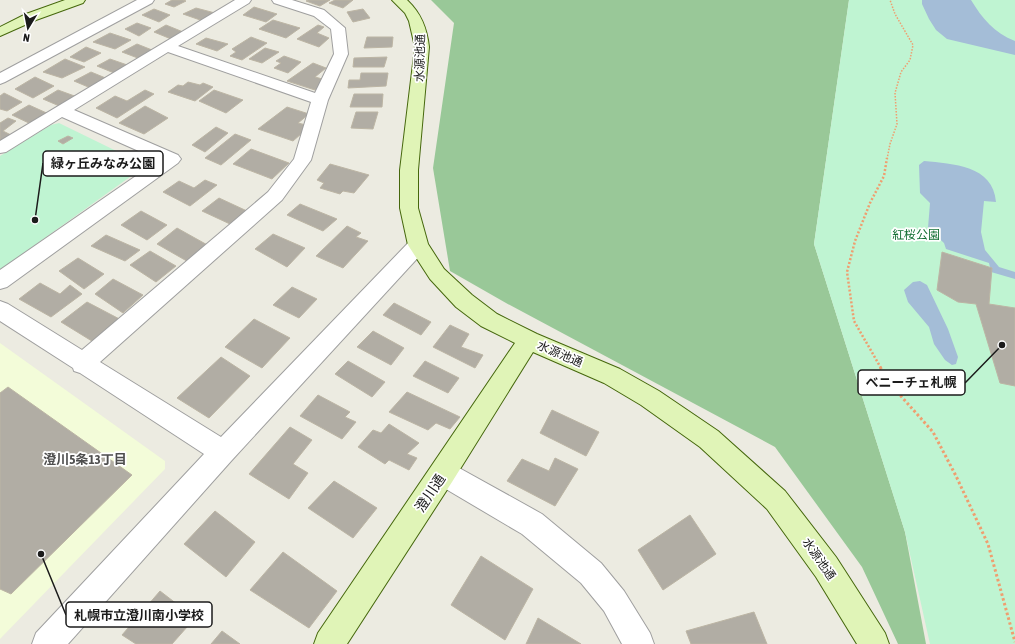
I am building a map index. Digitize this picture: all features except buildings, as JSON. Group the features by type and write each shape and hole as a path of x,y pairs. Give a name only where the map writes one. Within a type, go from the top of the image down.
{"street":[{"path":"0,32 31,17 78,0"},
{"path":"0,79 147,0"},
{"path":"0,148 244,0"},
{"path":"82,364 274,196 302,160 320,100 341,54 338,28 319,13 279,0"},
{"name":"水源池通","path":"399,0 415,16 421,29 422,48 409,170 409,208 418,245 437,274 464,301 489,320 529,340 612,376 650,398 709,438 776,500 826,568 874,644"},
{"path":"166,47 320,100"},
{"path":"0,281 172,158 61,111"},
{"path":"47,644 223,452 418,245"},
{"path":"0,310 82,364 223,452"},
{"name":"澄川通","path":"329,644 443,474 529,340"},
{"path":"443,474 532,524 585,568 614,601 634,640"}],"path":[{"path":"890,0 895,14 913,45 910,60 901,72 895,93 897,124 890,144 884,176 870,203 855,241 847,272 854,321 879,366 900,395 933,432 956,476 988,544 1015,642"}],"shaded area":[{"path":"0,343 165,461 165,469 0,639"}],"green space":[{"path":"431,0 849,0 814,244 905,532 926,644 898,644 862,567 775,447 506,303 450,271 433,168 454,23"},
{"name":"紅桜公園","path":"849,0 1015,0 1015,644 930,644 905,532 814,244"},
{"path":"59,123 143,164 141,169 0,270 0,156 51,125"}],"water":[{"path":"922,0 971,0 989,24 1001,34 1015,41 1015,55 947,39 936,30 922,4"},
{"path":"924,161 947,163 970,169 988,180 993,190 996,202 984,201 981,232 985,250 999,267 1015,272 1015,279 991,272 989,263 946,249 944,243 928,228 930,203 920,193 919,165"},
{"path":"920,281 927,285 948,329 958,357 956,364 952,365 945,360 934,344 929,327 908,302 904,290 913,282"}],"place":[{"name":"緑ヶ丘みなみ公園","path":"35,220"},
{"name":"べニーチェ札幌","path":"1002,345"},
{"name":"札幌市立澄川南小学校","path":"41,554"}],"district":[{"name":"澄川5条13丁目","path":"85,459"}]}
